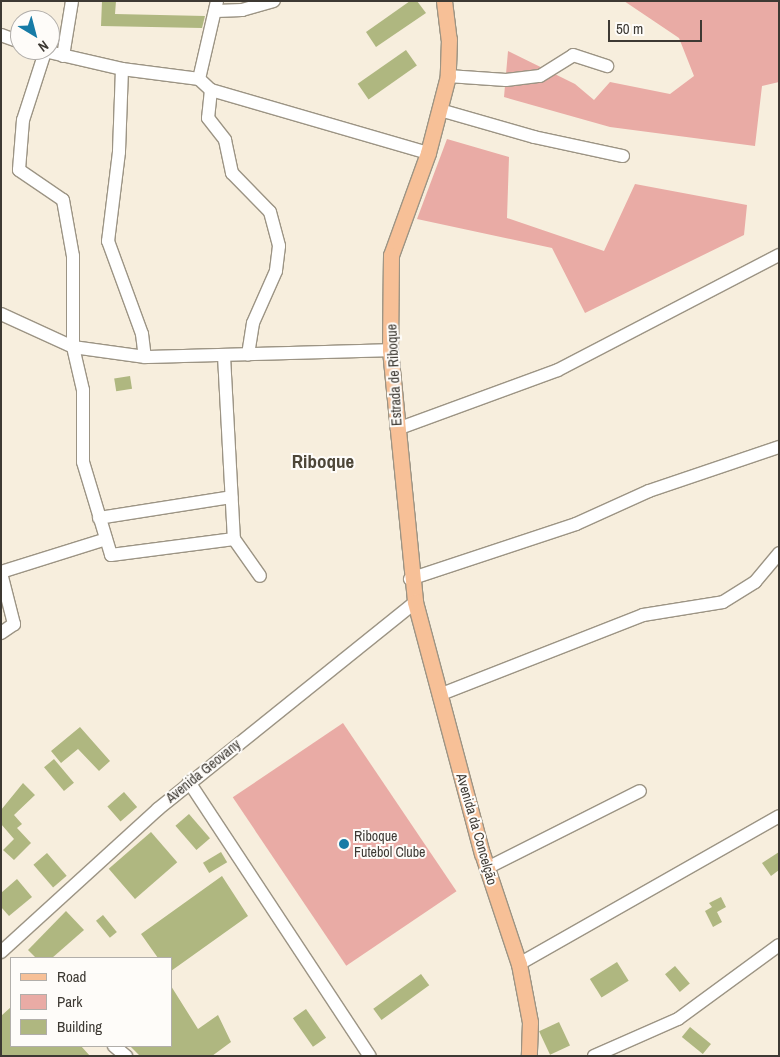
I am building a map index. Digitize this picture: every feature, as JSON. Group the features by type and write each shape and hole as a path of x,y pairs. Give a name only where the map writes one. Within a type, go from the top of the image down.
{"main road":[{"name":"Estrada de Riboque","path":"415,602 410,579 390,350 392,255 428,153 448,76 449,39 444,1"},
{"name":"Avenida da Concelção","path":"415,602 487,868 519,964 530,1022 529,1056"}],"street":[{"path":"72,1 62,56 122,69 198,79 211,90 428,153"},
{"path":"198,79 217,6 242,10 274,1"},
{"path":"448,76 506,80 540,76 574,55 607,66"},
{"path":"40,60 23,120 19,170 63,200 73,256 73,347 83,390 84,462 111,555 234,539"},
{"path":"122,69 119,152 108,241 142,334 145,357"},
{"path":"211,90 208,118 225,140 232,173 270,212 279,246 276,271 252,323 248,355"},
{"path":"440,110 534,138 623,156"},
{"path":"397,429 558,370 779,255"},
{"path":"1,314 73,347 145,357 390,350"},
{"path":"224,356 234,539 260,576"},
{"path":"410,579 576,524 650,491 779,448"},
{"path":"99,518 231,497"},
{"path":"1,633 14,624 1,573 106,539"},
{"path":"439,695 643,615 723,602 755,582 779,553"},
{"name":"Avenida Geovany","path":"4,953 189,782 415,602"},
{"path":"189,782 370,1056"},
{"path":"487,868 640,791"},
{"path":"519,964 779,816"},
{"path":"594,1056 678,1020 779,945"},
{"path":"115,1047 126,1056"}],"green space":[{"path":"624,1 779,1 779,82 762,86 755,146 610,127 504,97 508,51 575,84 594,100 610,82 670,94 694,76 679,38"},
{"path":"447,139 509,157 507,218 604,251 635,184 747,205 744,235 585,313 552,248 417,219"},
{"name":"Riboque Futebol Clube","path":"343,723 457,891 346,966 233,797"}],"building":[{"path":"102,1 116,1 115,14 205,16 202,28 101,26"},
{"path":"410,1 417,1 426,13 376,47 366,32"},
{"path":"406,50 417,66 369,99 358,84"},
{"path":"130,376 132,389 116,391 114,379"},
{"path":"80,727 110,761 99,771 78,749 61,763 51,751"},
{"path":"54,759 74,783 64,791 44,767"},
{"path":"23,783 35,795 14,815 22,824 17,828 31,843 14,860 3,850 14,839 1,824 1,810"},
{"path":"124,792 137,807 121,822 107,806"},
{"path":"189,814 210,838 196,850 175,826"},
{"path":"151,832 177,862 135,899 109,869"},
{"path":"221,852 227,862 209,873 203,863"},
{"path":"779,852 779,870 771,876 762,863"},
{"path":"47,853 67,876 53,887 33,865"},
{"path":"222,876 248,916 172,970 172,957 157,957 141,934"},
{"path":"17,879 32,897 9,916 1,907 1,893"},
{"path":"721,897 726,907 717,912 722,922 713,927 705,911 712,907 709,903"},
{"path":"66,911 84,930 53,957 35,957 28,950"},
{"path":"103,915 117,932 110,938 96,921"},
{"path":"617,962 629,981 602,998 590,979"},
{"path":"675,966 690,984 680,992 665,974"},
{"path":"421,974 429,985 381,1020 373,1009"},
{"path":"172,988 198,1029 218,1015 231,1042 212,1056 140,1056 131,1047 172,1047"},
{"path":"10,1008 10,1047 82,1047 90,1056 1,1056 1,1016"},
{"path":"306,1009 326,1038 313,1047 293,1018"},
{"path":"559,1022 570,1046 550,1055 539,1031"},
{"path":"690,1027 711,1044 703,1054 682,1037"}],"place":[{"name":"Riboque Futebol Clube","path":"344,844"}],"district":[{"name":"Riboque","path":"323,462"}]}
